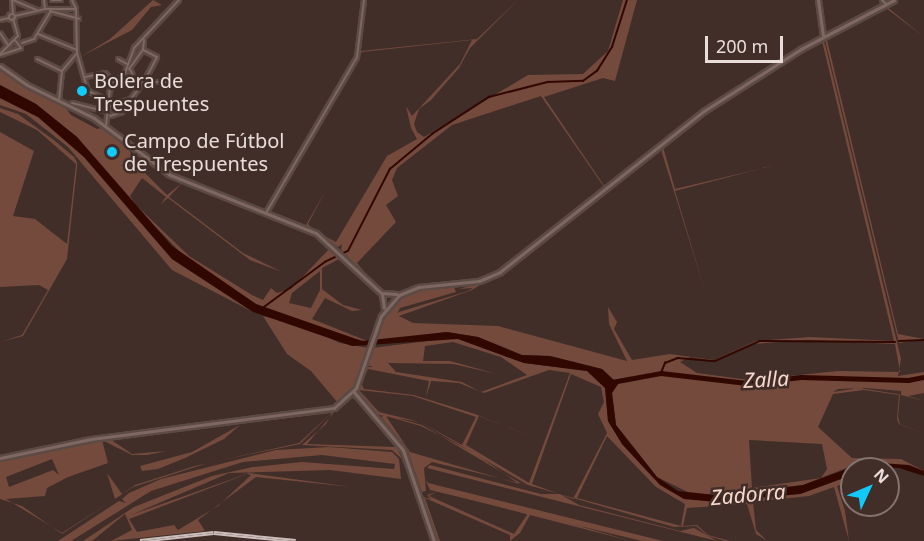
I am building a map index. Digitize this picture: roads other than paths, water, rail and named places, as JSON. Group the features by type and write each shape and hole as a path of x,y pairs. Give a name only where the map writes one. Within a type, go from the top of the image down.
{"street":[{"path":"15,40 12,0 38,10"},
{"path":"45,9 44,1 61,0"},
{"path":"72,0 79,19 77,52 86,77 88,91 107,100"},
{"path":"129,67 134,48 144,40 179,0"},
{"path":"266,213 357,57 364,0"},
{"path":"818,0 824,37"},
{"path":"882,0 886,4"},
{"path":"384,295 402,293 419,287 479,282 500,272 698,116 824,37 894,0"},
{"path":"45,9 79,19"},
{"path":"0,20 38,10 76,9"},
{"path":"1,54 16,51 22,43 37,34 51,11"},
{"path":"0,33 8,45"},
{"path":"37,34 77,52"},
{"path":"15,40 22,43"},
{"path":"1,54 15,40"},
{"path":"106,126 109,114 107,100 116,83 143,50 144,40"},
{"path":"72,103 109,114 122,112 126,102 143,83 157,57 143,50"},
{"path":"59,100 62,71 77,52"},
{"path":"37,59 62,71"},
{"path":"118,59 129,67 136,83"},
{"path":"0,66 106,126 163,171 325,238 390,302"},
{"path":"86,77 105,73 116,83 170,82"},
{"path":"108,107 126,102"},
{"path":"0,458 91,439 317,412 337,406 353,392 384,310 402,293"},
{"path":"384,295 384,310"},
{"path":"353,392 403,450 434,541"}],"water":[{"name":"Zadorra","path":"0,85 36,104 77,137 172,246 256,304 362,341 447,332 478,337 522,355 550,356 602,369 618,384 612,393 616,425 657,477 678,491 725,496 803,485 840,471 840,479 800,494 716,502 684,499 660,485 622,444 608,421 605,388 587,371 524,363 458,339 352,346 253,312 172,259 84,157 38,117 0,98"},
{"path":"900,464 924,471 924,476 900,468"}],"waterway":[{"path":"264,307 325,262 348,251 390,169 432,134 489,97 548,82 583,81 597,71 612,47 627,0"},
{"path":"899,341 924,340"},
{"path":"661,373 665,363 678,358 715,361 760,341 895,342"},
{"name":"Zalla","path":"612,382 661,373 748,383 801,377 908,380 924,377"}],"railway":[{"path":"140,541 214,533 296,541"}],"place":[{"name":"Bolera de Trespuentes","path":"82,91"},
{"name":"Campo de Fútbol de Trespuentes","path":"112,152"}]}
